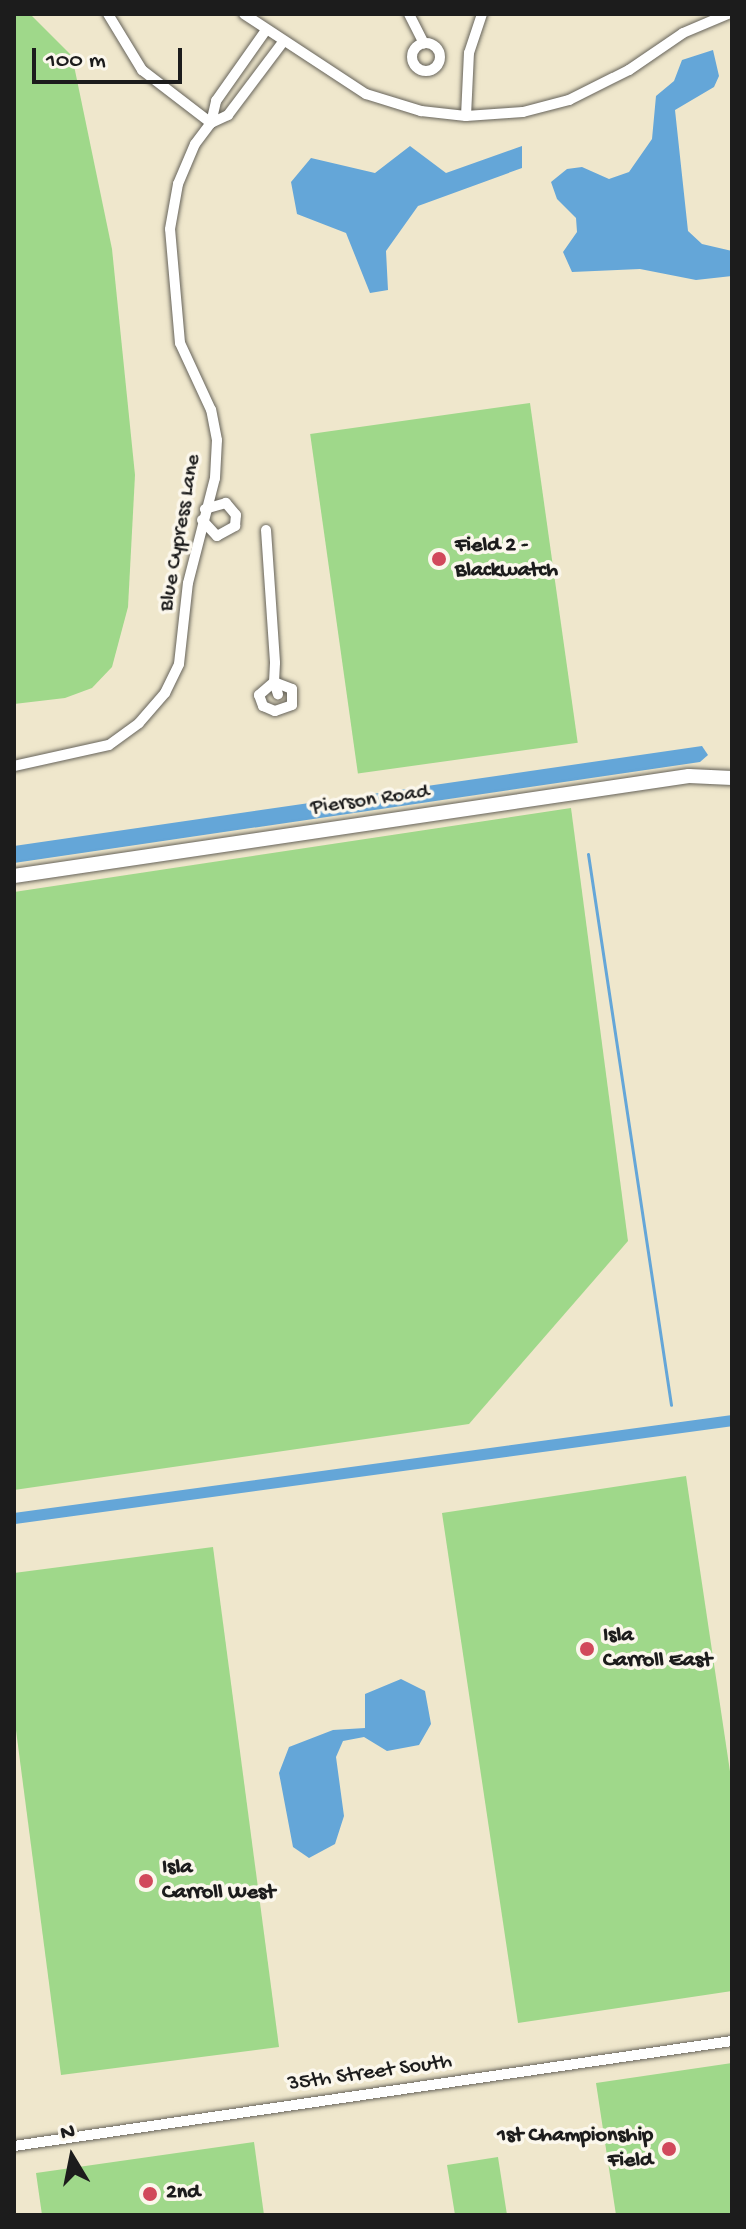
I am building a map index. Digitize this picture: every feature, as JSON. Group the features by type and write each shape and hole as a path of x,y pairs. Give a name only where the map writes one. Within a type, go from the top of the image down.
{"street":[{"path":"108,14 142,70 211,123"},
{"path":"244,14 366,94 421,111 466,116 523,112 569,100 617,78 683,33 728,14"},
{"path":"409,14 424,43"},
{"path":"466,116 469,53 482,14"},
{"name":"Blue Cypress Lane","path":"14,766 109,745 139,723 165,693 179,664 188,583 215,478 217,440 211,410 180,343 170,229 178,184 195,144 211,123 216,101 266,30"},
{"name":"Blue Cypress Lane","path":"211,123 228,115 283,42"},
{"path":"266,530 273,575 274,682 278,694"},
{"name":"Pierson Road","path":"14,876 689,776 732,778"},
{"name":"35th Street South","path":"14,2146 732,2041"}],"green space":[{"path":"14,14 30,14 72,56 112,249 135,475 128,607 112,667 92,688 65,698 14,704"},
{"name":"Field 2 - Blackwatch","path":"530,403 578,743 358,774 310,434"},
{"path":"571,808 628,1241 469,1424 14,1490 14,892"},
{"name":"Isla Carroll East","path":"686,1476 732,1785 732,1991 518,2023 442,1513"},
{"name":"Isla Carroll West","path":"213,1547 279,2047 61,2075 14,1715 14,1573"},
{"name":"1st Championship Field","path":"732,2063 732,2215 616,2215 596,2083"},
{"name":"2nd","path":"254,2142 264,2215 42,2215 36,2173"},
{"path":"498,2157 507,2215 455,2215 447,2165"}],"water":[{"path":"713,50 719,76 714,87 675,110 688,231 702,244 732,251 732,276 696,280 640,269 572,272 563,252 577,232 576,218 557,199 551,182 567,169 582,167 609,179 629,172 652,139 656,96 674,81 682,60"},
{"path":"410,146 446,173 522,146 522,168 418,206 386,251 388,290 370,293 346,233 297,214 291,182 311,158 375,173"},
{"path":"702,746 708,755 700,762 14,863 14,846"},
{"path":"401,1679 425,1691 431,1724 419,1745 387,1751 364,1737 343,1741 336,1757 344,1816 335,1844 309,1858 293,1847 279,1773 289,1747 333,1730 365,1728 365,1694"}],"waterway":[{"path":"588,854 671,1405"},
{"path":"14,1518 732,1420"}],"place":[{"name":"Field 2 - Blackwatch","path":"439,559"},
{"name":"Isla Carroll East","path":"587,1649"},
{"name":"Isla Carroll West","path":"146,1881"},
{"name":"1st Championship Field","path":"669,2149"},
{"name":"2nd","path":"150,2194"}]}
